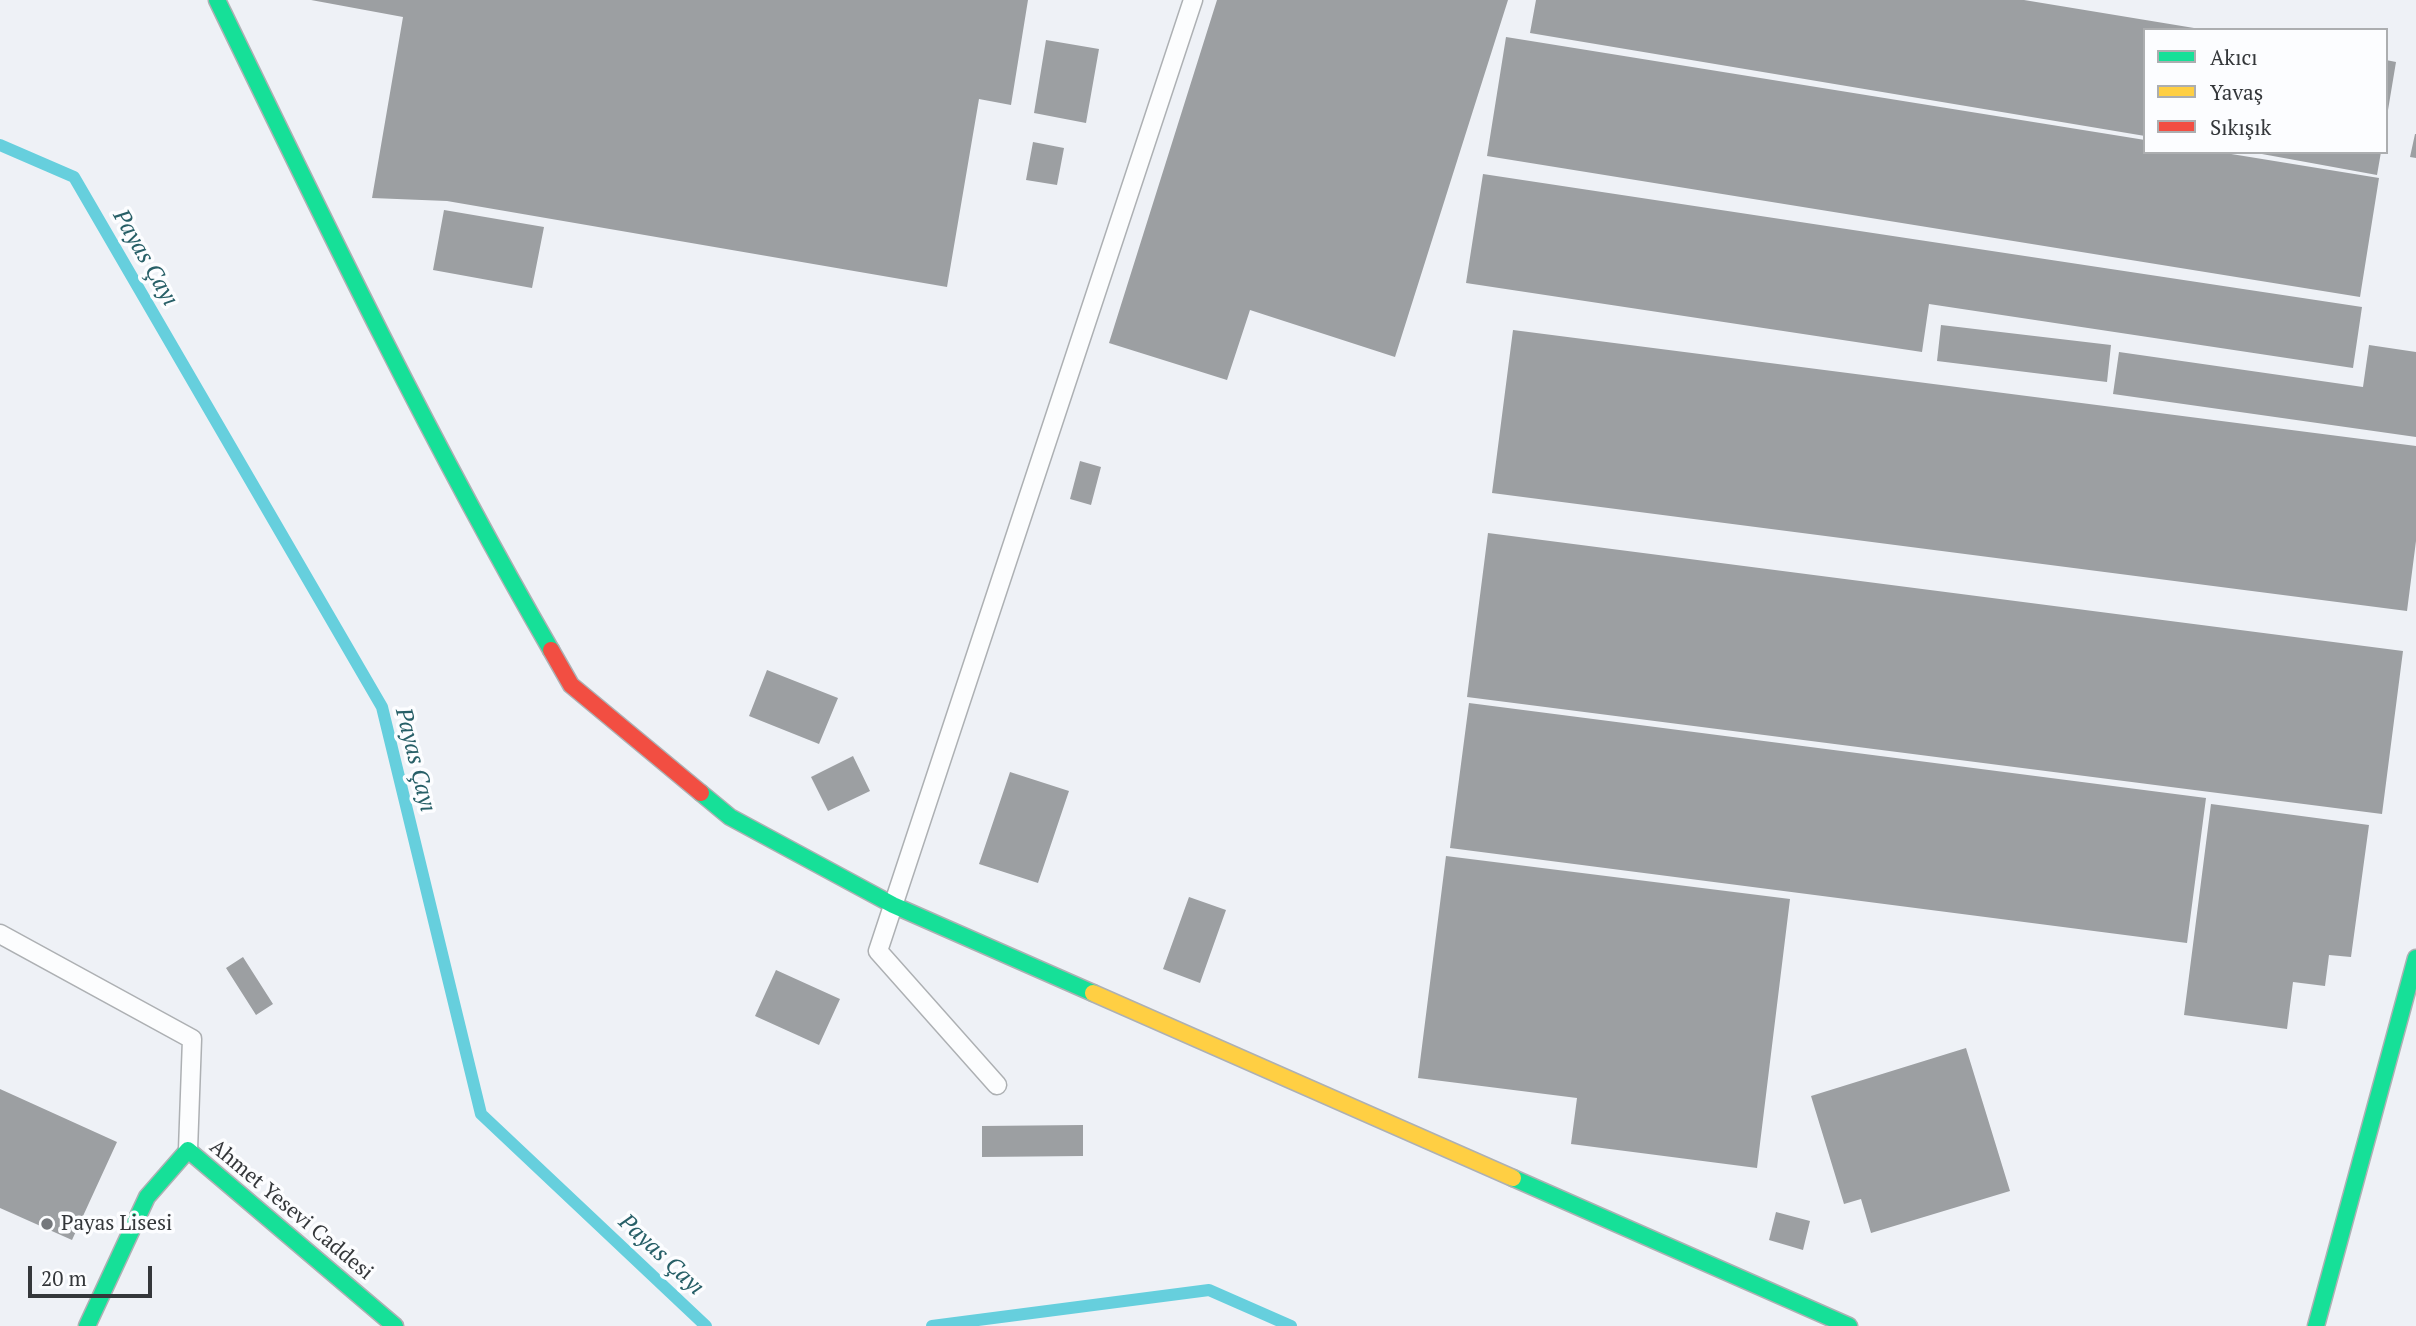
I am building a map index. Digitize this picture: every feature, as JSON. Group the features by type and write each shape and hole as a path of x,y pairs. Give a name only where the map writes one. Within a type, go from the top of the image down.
{"street":[{"path":"217,0 327,228 481,529 571,685 730,817 893,905 1849,1326"},
{"path":"2316,1326 2416,958"},
{"name":"Ahmet Yesevi Caddesi","path":"87,1326 147,1197 188,1150 395,1326"}],"lane":[{"path":"997,1085 878,951 1193,0"},
{"path":"0,934 192,1039 188,1150"}],"building":[{"path":"311,0 1028,0 1011,105 979,99 947,287 447,201 372,198 403,17"},
{"path":"1217,0 1508,0 1395,357 1250,310 1227,380 1109,343"},
{"path":"1536,0 2024,0 2194,28 2143,28 2143,136 1530,33"},
{"path":"1506,37 2143,140 2143,154 2231,154 2379,178 2360,297 1487,156"},
{"path":"1046,40 1099,49 1086,123 1034,113"},
{"path":"2388,60 2396,62 2388,110"},
{"path":"2416,134 2416,158 2410,157"},
{"path":"1033,142 1064,148 1057,185 1026,180"},
{"path":"2262,154 2381,154 2377,175"},
{"path":"1483,174 2362,307 2353,368 1929,304 1922,352 1466,283"},
{"path":"444,210 544,227 532,288 433,270"},
{"path":"1941,325 2111,345 2107,382 1937,361"},
{"path":"1513,330 2416,446 2416,541 2407,611 1492,493"},
{"path":"2369,345 2416,352 2416,437 2113,394 2119,352 2363,387"},
{"path":"1080,461 1101,467 1091,505 1070,499"},
{"path":"1488,533 2403,651 2382,814 1467,697"},
{"path":"767,670 838,698 819,744 749,716"},
{"path":"1469,703 2206,798 2187,943 1450,848"},
{"path":"853,756 870,791 828,811 811,777"},
{"path":"1010,772 1069,791 1038,883 979,864"},
{"path":"2211,804 2369,825 2351,957 2329,955 2325,986 2293,982 2287,1029 2184,1015"},
{"path":"1446,856 1790,899 1757,1168 1571,1144 1577,1098 1418,1078"},
{"path":"1189,897 1226,910 1200,983 1163,969"},
{"path":"243,957 273,1004 256,1015 226,968"},
{"path":"776,970 840,999 819,1045 755,1016"},
{"path":"1966,1048 2010,1191 1871,1233 1861,1199 1844,1204 1811,1096"},
{"path":"0,1089 117,1142 72,1240 0,1208"},
{"path":"1083,1125 1083,1156 982,1157 982,1126"},
{"path":"1776,1212 1810,1221 1803,1250 1769,1240"}],"waterway":[{"name":"Payas Çayı","path":"0,145 74,177 382,707 481,1114 706,1326"},
{"name":"Payas Çayı","path":"932,1326 1209,1290 1291,1326"}],"traffic: fast":[{"path":"217,0 420,409 551,650"},
{"path":"701,793 730,817 893,905 1093,993"},
{"path":"2316,1326 2416,958"},
{"path":"87,1326 147,1197 188,1150 395,1326"},
{"path":"1513,1178 1849,1326"}],"traffic: slow":[{"path":"1093,993 1513,1178"}],"traffic: jam":[{"path":"551,650 571,685 701,793"}],"place":[{"name":"Payas Lisesi","path":"47,1224"}]}
